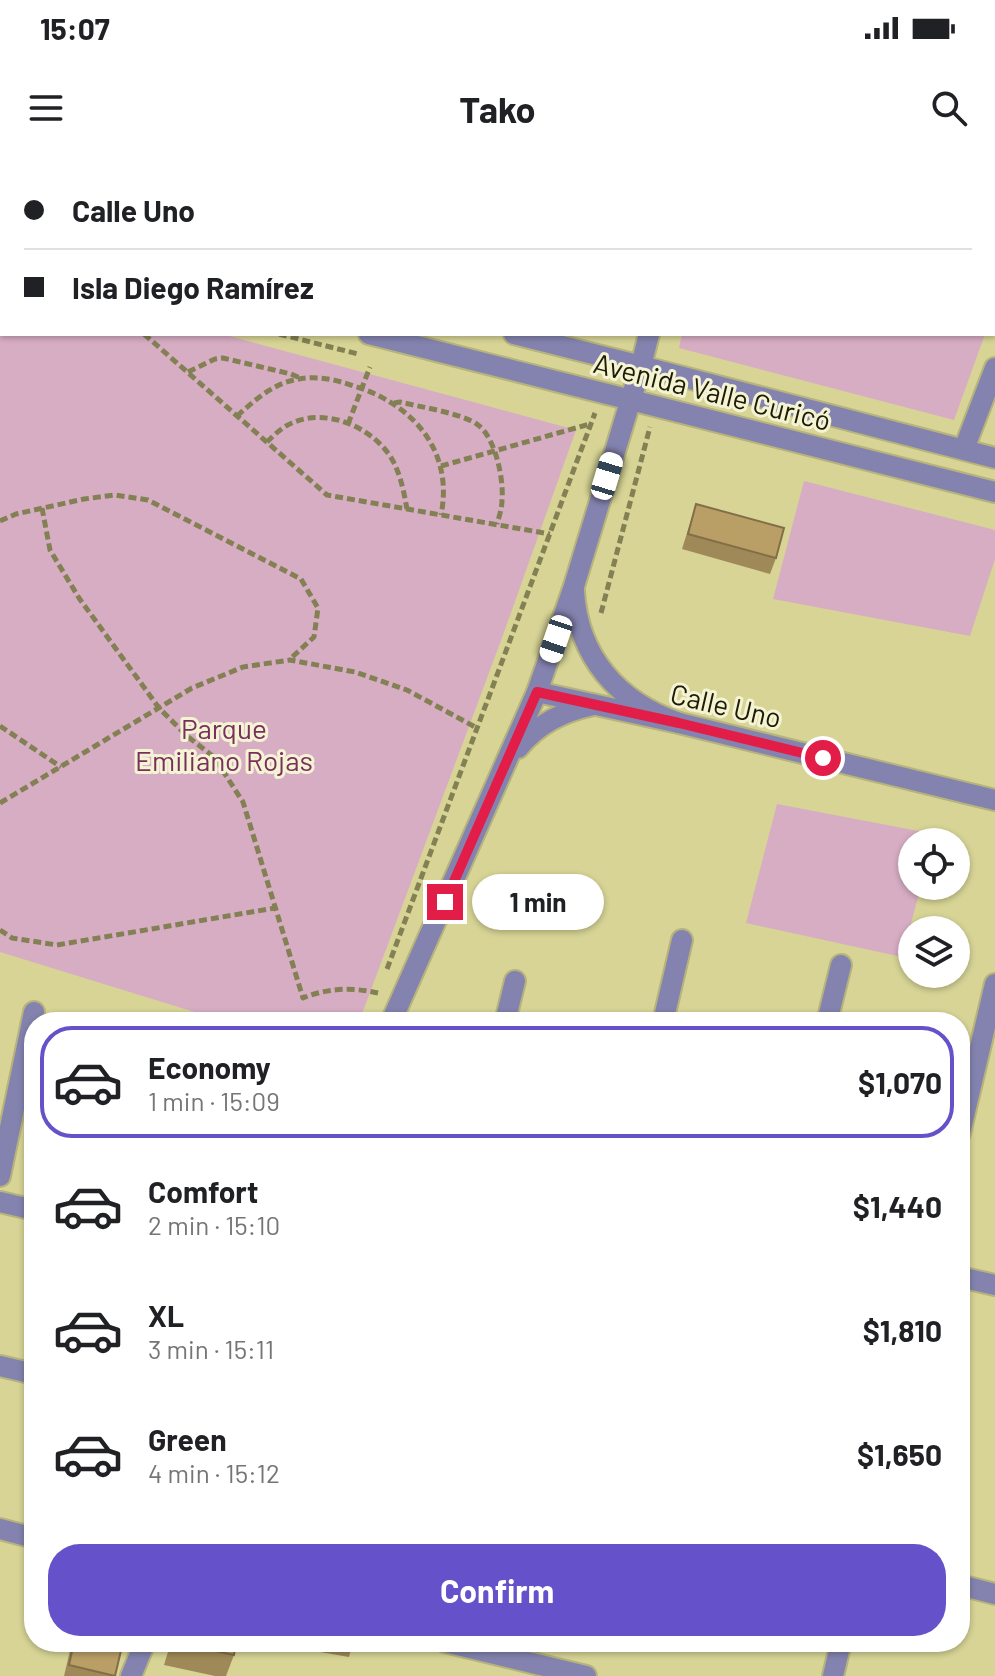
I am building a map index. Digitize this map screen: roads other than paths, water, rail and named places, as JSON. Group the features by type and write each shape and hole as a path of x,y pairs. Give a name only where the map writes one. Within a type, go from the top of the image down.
{"street":[{"name":"Avenida Valle Curicó","path":"377,336 995,492"},
{"name":"Avenida Valle Curicó","path":"522,336 995,458"},
{"path":"395,1012 537,692 574,586 648,336"},
{"path":"964,449 995,368"},
{"path":"574,586 578,621 591,653 603,672 632,700 679,723"},
{"name":"Calle Uno","path":"537,692 679,723 995,800"},
{"path":"504,767 540,726 573,709 593,705"},
{"path":"665,1012 682,940"},
{"path":"829,1012 841,965"},
{"path":"507,1012 515,981"},
{"path":"970,1090 995,984"},
{"path":"0,1176 24,1060"},
{"path":"0,1202 24,1208"},
{"path":"970,1279 995,1285"},
{"path":"0,1366 24,1372"},
{"path":"0,1529 24,1535"},
{"path":"970,1588 995,1594"},
{"path":"131,1676 141,1652"},
{"path":"486,1652 586,1676"},
{"path":"833,1676 839,1652"}],"park label":[{"name":"Parque Emiliano Rojas","path":"224,745"}]}
